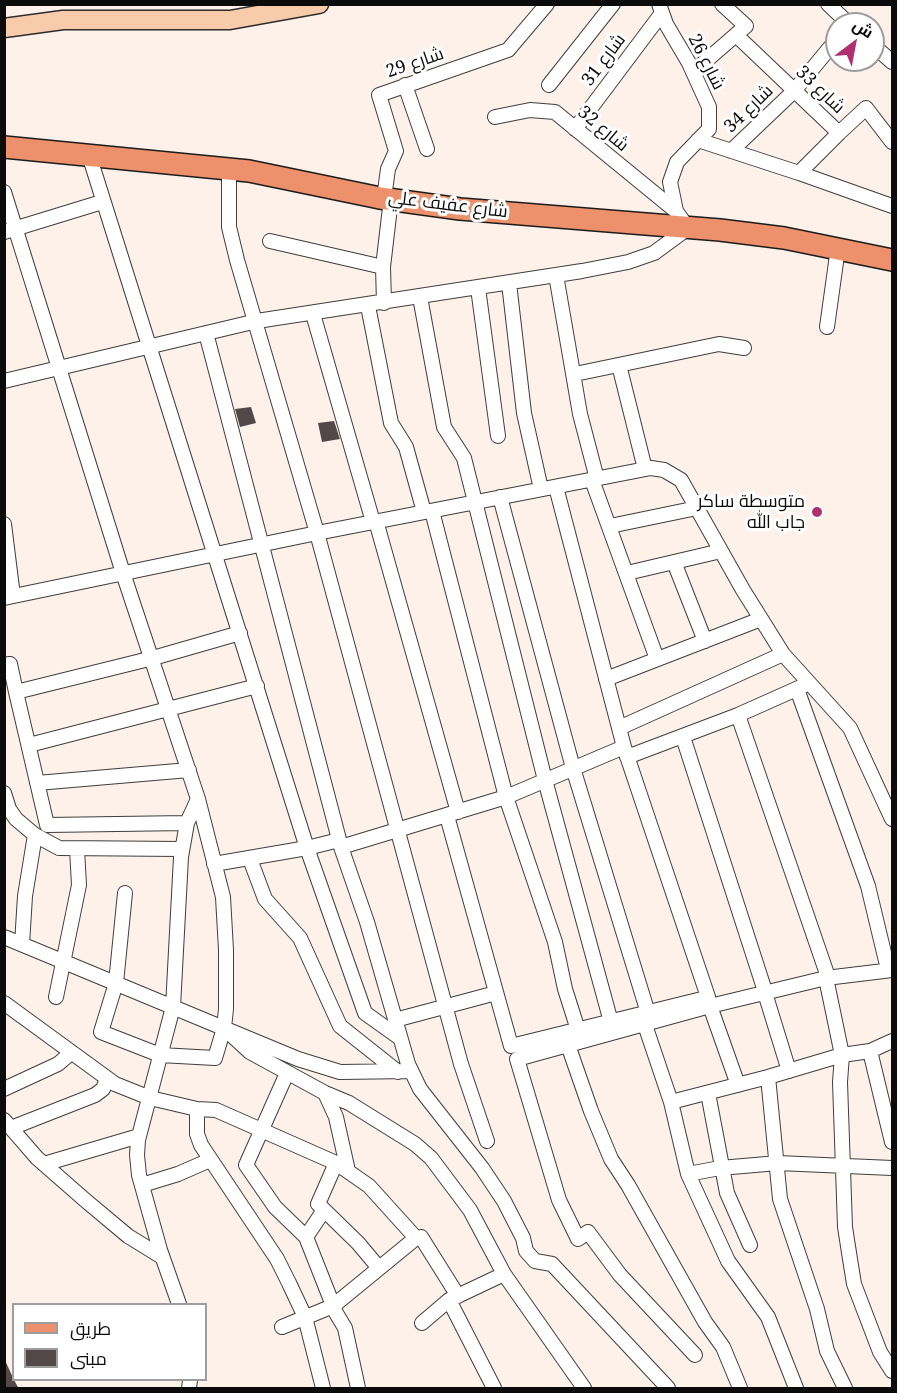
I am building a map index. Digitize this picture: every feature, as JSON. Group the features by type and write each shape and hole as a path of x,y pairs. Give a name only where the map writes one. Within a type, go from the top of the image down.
{"main road":[{"name":"شارع عفيف علي","path":"4,147 229,169 388,199 460,209 682,220 892,260"}],"street":[{"name":"شارع 29","path":"388,199 388,169 396,151 378,95 508,50 548,4"},
{"path":"549,85 614,4"},
{"path":"693,72 746,26 722,4"},
{"path":"4,28 63,20 230,20 318,5"},
{"name":"شارع 26","path":"661,9 709,107 709,129 677,162 670,182 682,220"},
{"name":"شارع 31","path":"575,129 661,9"},
{"name":"شارع 33","path":"736,35 839,133 800,173"},
{"name":"شارع 34","path":"731,151 794,91 825,54"},
{"path":"405,85 427,149"},
{"path":"839,133 866,108 892,142"},
{"name":"شارع 32","path":"495,117 530,110 555,112 682,220"},
{"path":"698,140 892,206"},
{"path":"89,155 307,848 365,1013 400,1038"},
{"path":"229,169 229,227 237,260 257,321 317,533 399,828 461,1064 487,1141"},
{"path":"4,192 10,230 60,367 123,573 189,770 223,897 224,1028 215,1058 160,1055 101,1032 116,983 125,893"},
{"path":"384,303 383,267 388,199"},
{"path":"10,230 102,202"},
{"path":"4,381 257,321 368,306 628,262 654,253 682,220"},
{"path":"270,241 383,267"},
{"path":"827,327 838,248"},
{"path":"556,275 575,374 580,414 594,479 657,659"},
{"path":"508,283 524,412 542,489"},
{"path":"478,288 498,436"},
{"path":"420,297 444,427 464,458 544,780 611,1022"},
{"path":"368,306 390,423 406,447 428,511 506,797 555,942 565,989 578,1030"},
{"path":"313,314 374,522 511,1046 611,1022 646,1019"},
{"path":"206,333 340,843 367,922 400,1038 405,1071"},
{"path":"575,374 719,344 744,348"},
{"path":"619,365 645,469"},
{"path":"4,524 9,597 262,544 645,469 673,473 681,480 802,686 868,886 890,964 826,975 709,1002 517,1059 559,1200 578,1239 588,1232 620,1275 695,1355"},
{"path":"556,487 626,752 738,1085"},
{"path":"500,497 573,768 671,1102 688,1174 728,1261 768,1317 796,1389"},
{"path":"610,526 697,508"},
{"path":"627,573 721,551"},
{"path":"674,562 705,640"},
{"path":"606,679 761,619"},
{"path":"16,692 153,658 240,633"},
{"path":"619,728 783,654"},
{"path":"4,665 10,664 47,825 187,823"},
{"path":"29,745 257,686"},
{"path":"214,864 340,843 452,814 506,797 573,768 683,737 802,686"},
{"path":"802,686 850,728 892,819"},
{"path":"738,715 826,975 842,1055 840,1082 845,1227 854,1284 880,1352 891,1364"},
{"path":"683,737 789,1071"},
{"path":"37,783 189,770"},
{"path":"4,793 9,809 16,819 35,835 59,848 183,849"},
{"path":"178,1303 162,1257 142,1185 137,1155 139,1136 173,1007 183,849 187,823 198,799"},
{"path":"22,944 25,896 35,835"},
{"path":"56,997 79,885 77,849"},
{"path":"250,858 265,899 300,938 340,1026 405,1071 482,1168 504,1201 523,1238 526,1251 535,1261 552,1264 668,1389"},
{"path":"4,937 298,1059 340,1071 405,1071"},
{"path":"395,1020 496,993"},
{"path":"4,1003 107,1079 150,1098 197,1109 216,1110 336,1163 369,1186 416,1238"},
{"path":"224,1028 250,1052 358,1109 415,1144 431,1158 470,1210 504,1274 584,1389"},
{"path":"671,1102 842,1055 870,1051 892,1041"},
{"path":"568,1045 591,1112 611,1159 705,1322 723,1347 740,1389"},
{"path":"870,1051 892,1142"},
{"path":"4,1089 58,1064 71,1053"},
{"path":"287,1073 246,1165 275,1207 306,1236 351,1345 358,1389"},
{"path":"768,1077 780,1199 817,1309 827,1351 845,1389"},
{"path":"107,1079 103,1089 95,1095 8,1124 44,1164 128,1236 162,1257"},
{"path":"325,1093 336,1117 348,1171"},
{"path":"708,1093 720,1168 737,1221 750,1245"},
{"path":"197,1109 197,1134 210,1160 277,1259 305,1317 323,1389"},
{"path":"44,1164 139,1136"},
{"path":"142,1185 178,1174 210,1160"},
{"path":"336,1163 318,1204 379,1268"},
{"path":"688,1174 720,1168 778,1164 892,1168"},
{"path":"306,1236 324,1210"},
{"path":"282,1327 333,1305 416,1238 421,1237 453,1298 494,1389"},
{"path":"422,1323 453,1298 504,1274"}],"building":[{"path":"251,407 256,423 240,427 235,409"},
{"path":"334,421 340,439 322,442 318,423"},
{"path":"4,1358 12,1381 15,1381 19,1389 4,1389"}],"place":[{"name":"متوسطة ساكر جاب الله","path":"817,512"}]}
